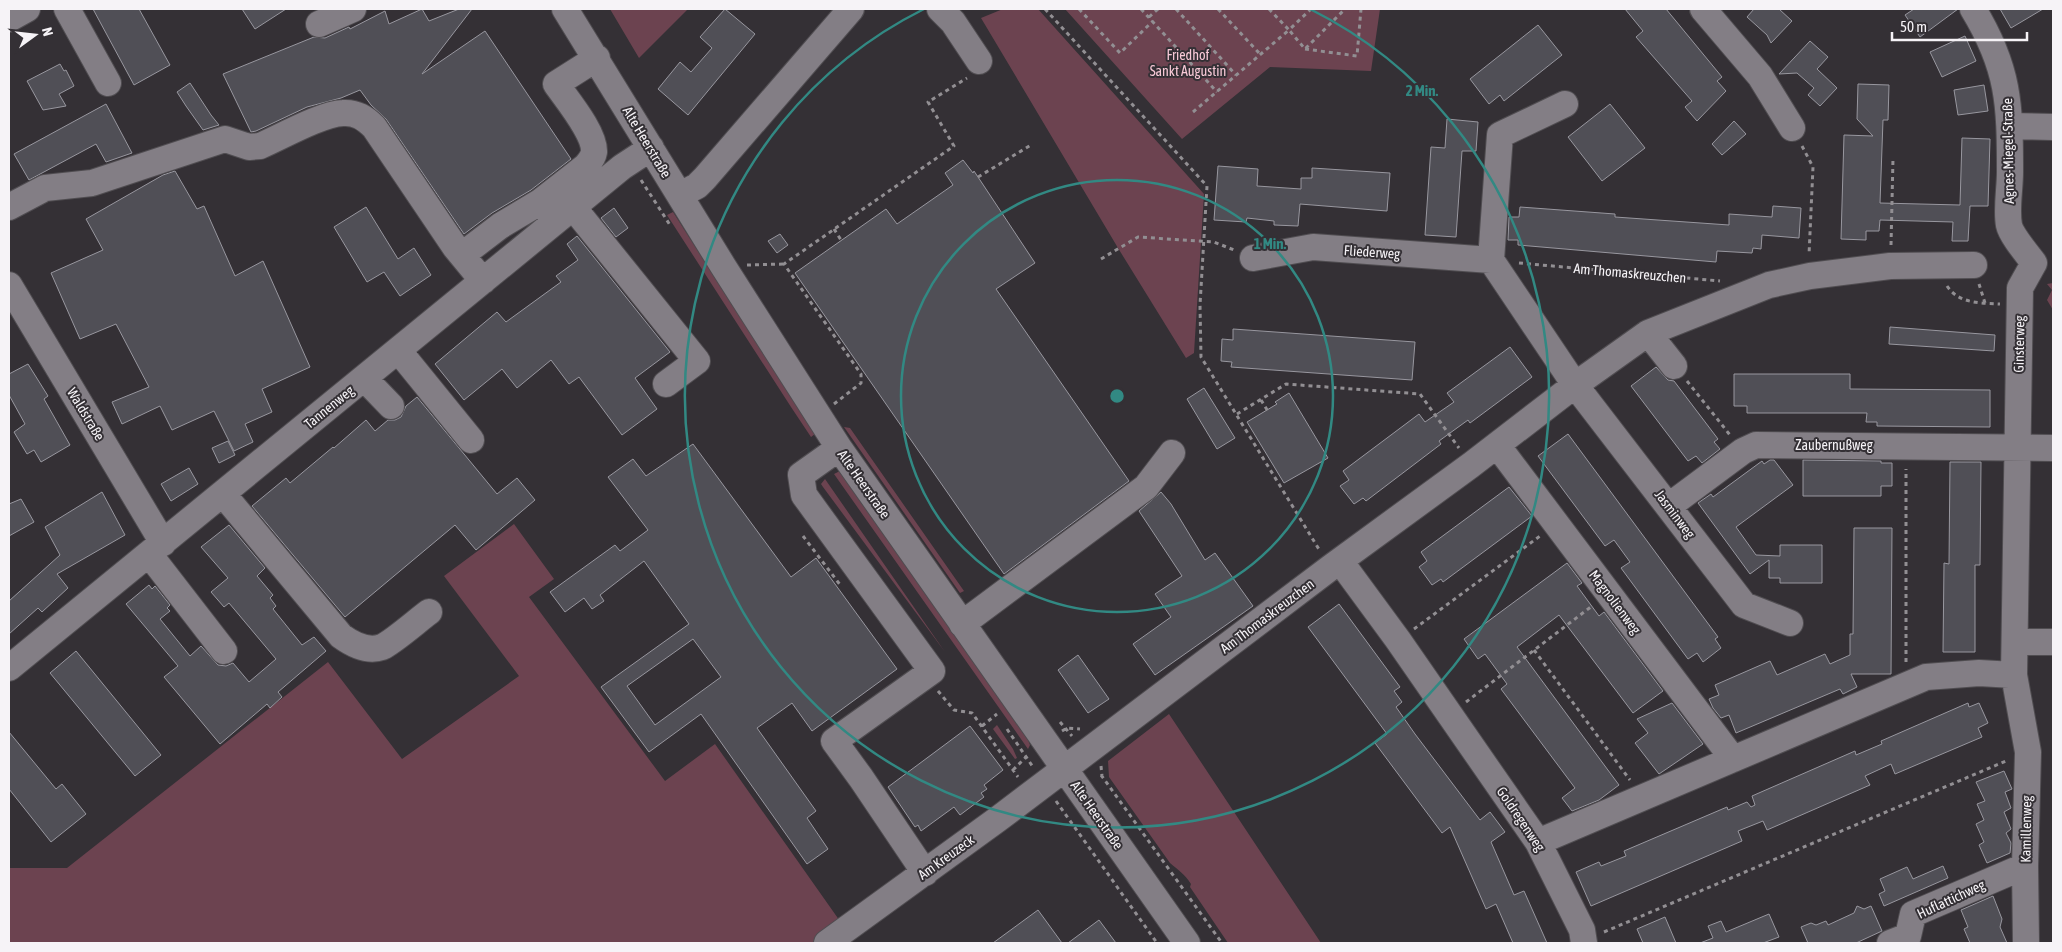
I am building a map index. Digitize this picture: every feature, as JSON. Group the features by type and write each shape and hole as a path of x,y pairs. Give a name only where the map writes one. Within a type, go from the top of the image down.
{"street":[{"path":"9,19 28,9"},
{"path":"67,9 108,83"},
{"path":"319,24 353,9"},
{"name":"Alte Heerstraße","path":"565,9 597,58 723,266 839,448 1187,943"},
{"path":"680,195 788,65 838,9"},
{"path":"680,195 696,186 705,178 851,9"},
{"path":"940,9 953,22 973,69"},
{"path":"1703,9 1760,76 1792,128"},
{"name":"Agnes-Miegel-Straße","path":"1973,9 1988,34 2000,64 2008,92 2010,126 2009,227 2044,264"},
{"path":"462,255 500,226 556,210 580,171 592,159 594,151 591,138 556,84 597,58"},
{"path":"1565,104 1500,135 1491,260 1575,385"},
{"path":"9,207 45,188 92,183 225,139 249,147 260,146 326,117 343,113 357,114 374,127 462,255 483,281"},
{"path":"2010,126 2053,127"},
{"name":"Tannenweg","path":"9,668 483,281 556,210 652,148"},
{"path":"556,210 697,361 666,384"},
{"name":"Fliederweg","path":"1253,258 1313,248 1491,260"},
{"name":"Ginsterweg","path":"2020,716 2014,675 2020,288 2044,264"},
{"name":"Am Thomaskreuzchen","path":"1064,768 1335,564 1471,465 1575,385 1648,333 1769,285 1810,276 1890,266 1974,265"},
{"name":"Waldstraße","path":"9,285 156,549 224,651"},
{"path":"1648,333 1674,366"},
{"path":"398,350 471,440"},
{"path":"364,378 391,406"},
{"name":"Jasminweg","path":"1575,385 1670,506 1744,605 1790,623"},
{"name":"Magnolienweg","path":"1497,445 1733,759"},
{"name":"Zaubernußweg","path":"1670,506 1743,451 1756,445 2018,448"},
{"path":"839,448 801,475 804,495 932,671 834,741 925,873"},
{"path":"2018,448 2053,448"},
{"path":"962,624 1146,487 1172,453"},
{"path":"223,494 329,622 349,642 363,648 381,647 429,612"},
{"name":"Goldregenweg","path":"1335,564 1398,640 1538,842 1583,938"},
{"path":"2015,642 2053,642"},
{"path":"1538,842 1926,677 1979,673 2014,675"},
{"name":"Kamillenweg","path":"2020,716 2028,752 2025,866 2026,943"},
{"name":"Am Kreuzeck","path":"827,943 925,873 1064,768"},
{"name":"Huflattichweg","path":"1890,943 1908,936 1913,914 2025,866"}],"path":[{"path":"1045,9 1207,186 1200,305 1201,357 1335,564"},
{"path":"1079,9 1120,53 1154,22"},
{"path":"1141,9 1217,92"},
{"path":"1149,17 1158,9"},
{"path":"1176,9 1236,75"},
{"path":"1218,9 1260,54"},
{"path":"1269,9 1305,49 1357,56 1361,9"},
{"path":"1193,112 1289,30 1310,9"},
{"path":"1305,49 1345,9"},
{"path":"723,266 784,264 954,146 928,102 973,69"},
{"path":"1792,128 1813,167 1810,276"},
{"path":"978,177 1031,145"},
{"path":"1890,266 1893,158"},
{"path":"834,229 841,240"},
{"path":"1101,259 1138,236 1214,242 1253,258"},
{"name":"Am Thomaskreuzchen","path":"1491,260 1725,281"},
{"path":"784,264 860,374 861,383 857,388 818,415"},
{"path":"1674,366 1743,451"},
{"path":"1237,414 1286,384 1420,394 1471,465"},
{"path":"1261,400 1268,413"},
{"path":"1906,446 1906,685"},
{"path":"1398,640 1556,524"},
{"path":"1449,714 1609,594"},
{"path":"1534,650 1643,797"},
{"path":"982,726 997,714"},
{"path":"1583,938 2028,752"},
{"path":"1013,770 1026,756"},
{"path":"1102,776 1222,943"},
{"path":"1057,802 1157,943"}],"green space":[{"path":"610,9 688,9 639,58"},
{"path":"1003,9 1038,9 1204,194 1194,353 1186,358 981,18"},
{"name":"Friedhof Sankt Augustin","path":"1065,9 1380,9 1371,71 1270,67 1182,139"},
{"path":"673,212 815,434 811,437 667,215"},
{"path":"2053,283 2053,310 2047,300 2052,290 2047,284"},
{"path":"844,427 850,428 964,591 960,593"},
{"path":"840,471 1028,740 1030,745 1028,749 834,474"},
{"path":"825,479 945,652 823,487 821,484"},
{"path":"514,524 554,579 529,597 665,781 715,744 842,924 815,943 9,943 9,868 67,868 328,662 402,759 519,676 444,576"},
{"path":"1169,714 1321,943 1228,943 1190,887 1191,884 1170,863 1109,777 1108,761"},
{"path":"997,725 1017,758 1015,759 993,729"}],"building":[{"path":"93,9 139,9 170,65 134,85"},
{"path":"242,9 286,9 255,29"},
{"path":"422,9 429,21 459,9 472,9 422,74 485,31 571,159 531,190 492,213 464,234 386,119 371,105 360,90 341,98 307,107 251,132 223,74 314,37 325,38 349,27 350,29 385,11 389,24"},
{"path":"725,9 755,34 688,115 658,89 680,62 691,72 712,48 700,37"},
{"path":"1625,9 1666,9 1722,77 1717,81 1726,91 1697,121 1685,107 1692,101 1636,37 1643,31"},
{"path":"1754,9 1779,9 1792,21 1771,43 1767,35 1747,17"},
{"path":"1914,9 1958,9 1920,37 1905,15"},
{"path":"2000,9 2043,9 2011,28"},
{"path":"1538,25 1562,55 1504,101 1500,95 1489,104 1470,79"},
{"path":"1965,36 1976,61 1942,77 1930,52"},
{"path":"1810,41 1828,57 1817,69 1837,88 1820,106 1808,95 1814,88 1797,73 1779,74"},
{"path":"60,64 64,71 66,70 74,86 59,94 66,106 43,110 27,81"},
{"path":"190,83 219,125 203,130 186,106 177,92"},
{"path":"1858,84 1889,85 1888,120 1883,120 1880,203 1960,205 1962,138 1990,139 1988,206 1970,206 1968,241 1952,241 1953,222 1880,220 1879,231 1866,231 1866,240 1841,239 1844,135 1873,136 1857,119"},
{"path":"1984,85 1988,111 1958,115 1954,90"},
{"path":"106,104 132,153 106,162 96,144 29,180 14,154"},
{"path":"1610,104 1645,148 1602,181 1568,137"},
{"path":"1447,119 1478,122 1476,151 1462,151 1456,237 1425,235 1431,147 1445,148"},
{"path":"1734,121 1746,134 1722,155 1712,144"},
{"path":"963,160 973,173 974,171 1035,263 996,289 1129,481 1004,574 795,273 886,209 897,224 953,185 945,173"},
{"path":"1218,166 1258,169 1257,186 1301,189 1301,178 1312,178 1312,168 1390,173 1387,211 1300,204 1298,226 1274,225 1274,221 1247,218 1246,222 1214,220"},
{"path":"175,171 197,209 204,206 235,276 263,261 310,367 262,389 272,412 245,424 253,442 234,451 214,411 172,430 160,406 122,424 112,402 149,387 116,324 80,339 51,273 103,250 86,219 163,175"},
{"path":"1773,206 1801,208 1799,238 1762,235 1761,249 1753,248 1752,253 1717,251 1716,262 1518,245 1518,240 1508,240 1509,217 1519,217 1520,207 1615,214 1615,217 1729,225 1729,214 1772,217"},
{"path":"366,207 398,259 414,248 431,275 400,296 384,272 367,282 334,227"},
{"path":"614,208 628,228 616,237 601,218"},
{"path":"780,234 788,245 777,253 768,241"},
{"path":"577,236 670,352 635,378 657,409 622,435 579,377 569,384 551,360 517,388 502,369 464,400 435,364 497,312 506,322 561,282 556,276 578,260 567,244"},
{"path":"1890,327 1995,335 1994,351 1889,344"},
{"path":"1233,329 1415,342 1412,380 1231,367 1232,362 1221,361 1222,339 1233,340"},
{"path":"1510,347 1532,377 1470,423 1468,420 1439,441 1441,444 1366,501 1363,498 1354,504 1340,486 1349,480 1343,471 1419,414 1425,422 1454,402 1447,393"},
{"path":"28,364 48,396 44,399 70,445 41,462 34,450 27,454 14,432 25,424 9,395 9,374"},
{"path":"1656,367 1668,380 1674,381 1718,439 1714,442 1720,449 1702,463 1696,456 1688,461 1631,386"},
{"path":"1734,374 1850,374 1850,389 1990,390 1990,427 1877,426 1877,422 1866,422 1867,413 1747,413 1747,406 1734,406"},
{"path":"1204,388 1235,438 1217,449 1187,399"},
{"path":"1289,393 1328,458 1284,483 1247,422 1277,404 1275,402"},
{"path":"417,397 497,494 517,478 535,500 476,550 455,525 345,617 252,506 286,478 290,483 366,420 375,431 388,420 395,420 401,417 406,406"},
{"path":"1568,434 1718,637 1715,639 1721,648 1703,662 1697,653 1688,659 1621,568 1630,562 1614,540 1605,546 1538,456"},
{"path":"228,441 235,455 219,463 212,448"},
{"path":"693,444 791,577 816,558 897,669 812,731 792,703 757,728 816,811 807,818 828,849 807,864 701,714 649,752 601,687 689,624 644,561 600,595 604,601 592,609 584,598 565,612 550,592 615,545 620,551 648,530 608,477 633,459 646,476","holes":["693,639 721,677 655,725 627,686"]},
{"path":"1774,460 1793,485 1736,527 1756,555 1780,556 1780,545 1822,545 1822,583 1780,583 1780,578 1769,578 1769,560 1750,574 1698,503 1711,494 1713,497 1762,461 1764,464"},
{"path":"1803,460 1881,461 1881,463 1892,463 1892,486 1881,486 1881,496 1803,496"},
{"path":"1950,462 1981,462 1980,565 1975,565 1975,652 1943,652 1944,563 1949,564"},
{"path":"189,468 198,484 171,501 161,484"},
{"path":"1509,487 1532,516 1443,582 1441,579 1432,585 1419,567 1427,561 1421,552"},
{"path":"102,492 125,535 57,574 68,588 42,612 38,608 9,634 9,601 60,555 45,527"},
{"path":"1161,492 1171,504 1205,560 1215,553 1253,606 1155,675 1133,644 1171,617 1155,594 1182,576 1139,511"},
{"path":"21,499 34,522 9,536 9,504"},
{"path":"229,525 265,568 257,576 273,595 270,598 276,606 273,609 302,645 314,637 326,651 278,692 282,697 270,708 267,704 220,744 164,677 178,666 126,604 149,585 152,589 155,586 170,605 167,608 170,611 160,619 190,656 201,646 218,665 226,666 233,663 249,682 276,659 229,603 224,607 211,592 228,578 201,547"},
{"path":"1854,528 1892,528 1891,674 1851,674 1857,687 1843,694 1840,689 1736,733 1729,715 1721,718 1709,699 1719,695 1715,685 1770,661 1777,675 1825,654 1830,664 1850,655 1850,634 1853,634"},
{"path":"1567,563 1582,583 1577,586 1599,616 1604,612 1663,691 1633,713 1559,615 1517,647 1619,785 1599,800 1572,811 1562,798 1575,788 1501,689 1507,684 1485,654 1478,659 1464,639"},
{"path":"1339,604 1400,687 1394,691 1402,702 1396,707 1415,734 1480,820 1490,812 1505,832 1491,842 1514,895 1524,891 1547,943 1513,943 1496,904 1486,909 1450,827 1442,833 1375,743 1387,734 1308,627"},
{"path":"76,651 161,755 135,776 50,673"},
{"path":"1078,655 1109,699 1088,713 1058,670"},
{"path":"1672,703 1703,744 1659,774 1635,743 1648,733 1637,719"},
{"path":"1968,703 1969,707 1979,703 1988,723 1978,728 1982,737 1895,774 1891,764 1865,776 1870,785 1767,830 1763,821 1738,831 1742,841 1591,906 1576,872 1599,862 1601,866 1626,856 1624,851 1727,807 1728,810 1747,802 1751,807 1755,805 1752,796 1855,751 1856,755 1882,744 1881,741"},
{"path":"970,726 1003,770 984,785 987,789 981,793 984,797 960,815 954,807 921,831 918,825 915,827 888,787"},
{"path":"9,732 56,789 62,784 86,814 51,842 9,789"},
{"path":"2004,771 2012,789 2005,792 2011,808 2004,812 2011,829 2006,833 2011,843 2010,853 1987,863 1979,845 1984,842 1976,824 1984,820 1977,804 1985,801 1976,782"},
{"path":"1943,866 1948,878 1884,906 1879,894 1885,891 1880,879 1907,867 1913,879"},
{"path":"1993,896 2002,919 2000,927 2007,943 1970,943 1964,929 1968,927 1961,910"},
{"path":"1857,906 1864,909 1871,906 1882,931 1856,943 1808,943 1801,927 1811,923 1816,925 1826,921 1828,925 1854,913"},
{"path":"1038,910 1062,943 993,943"},
{"path":"1769,914 1779,937 1763,943 1700,943 1713,938 1708,926 1721,921 1726,932"},
{"path":"1665,917 1676,943 1643,943 1637,929"},
{"path":"1099,920 1116,943 1068,943"}]}
